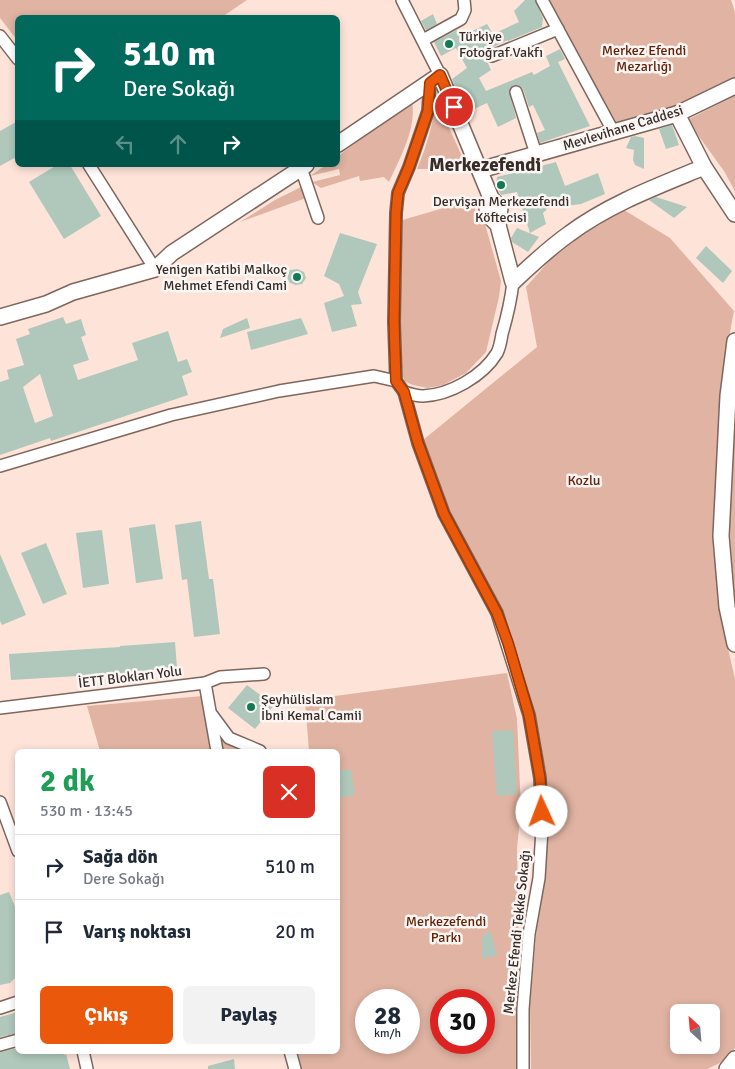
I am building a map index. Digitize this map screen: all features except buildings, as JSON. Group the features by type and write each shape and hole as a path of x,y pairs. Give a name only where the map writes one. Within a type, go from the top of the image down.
{"street":[{"path":"402,0 423,40 435,79 480,170 490,198 500,208 498,225 513,282 511,303 498,352 488,366 468,380 439,393 422,396 404,392"},
{"path":"423,40 461,19 464,10 464,0"},
{"path":"542,0 613,132"},
{"path":"492,56 558,29"},
{"path":"0,36 15,55"},
{"path":"340,143 435,79"},
{"path":"0,466 171,415 279,391 374,376 396,381 394,322 398,193 428,111 435,79"},
{"name":"Mevlevihane Caddesi","path":"480,170 677,114 735,86"},
{"path":"516,92 536,154"},
{"path":"677,114 704,167 735,214"},
{"path":"90,167 154,269"},
{"path":"0,308 39,297 73,292 154,269 172,253 302,167"},
{"path":"304,167 318,218"},
{"path":"513,282 568,234 596,217 630,199 704,167"},
{"path":"0,318 46,304 73,292"},
{"path":"735,341 728,396 721,536 727,607 735,644"},
{"name":"Merkez Efendi Tekke Sokağı","path":"396,381 404,392 418,443 444,514 497,613 508,643 529,715 540,778 542,829 539,878 529,934 524,1000 523,1069"},
{"name":"İETT Blokları Yolu","path":"0,708 205,683 220,678 264,674"},
{"path":"205,683 217,749"},
{"path":"211,714 229,738 255,749"},
{"path":"0,802 15,843"},
{"path":"0,1008 15,1003"},
{"path":"0,1044 15,1041"},
{"path":"84,1054 86,1069"},
{"path":"291,1054 294,1069"},
{"path":"727,1069 735,1060"}],"green space":[{"path":"0,0 247,0 225,15 15,15 15,37 0,18"},
{"name":"Merkez Efendi Mezarlığı","path":"546,0 731,0 735,12 735,79 677,109 617,126 568,43"},
{"path":"735,96 735,191 724,171 687,120"},
{"path":"436,99 466,165 463,169 417,169 429,135"},
{"path":"412,101 413,111 410,132 389,182 384,177 360,181 359,176 321,188 312,182 340,175 339,169 310,176 323,167 340,167 340,155"},
{"path":"301,187 306,198 240,222 275,200"},
{"path":"471,200 481,223 485,224 501,281 486,352 466,373 443,385 428,388 413,385 404,381 401,369 399,221"},
{"name":"Kozlu","path":"624,210 670,238 734,311 727,348 715,542 718,605 735,679 735,1048 722,1062 707,1069 531,1069 530,1005 537,926 547,858 546,772 532,710 513,644 492,594 451,514 423,440 537,347 526,287 550,260 578,236"},
{"path":"735,433 735,611 732,593 729,493"},
{"name":"Merkezefendi Parkı","path":"507,673 517,719 521,809 517,848 521,1069 301,1069 298,1054 340,1054 340,749 309,749 305,700"},
{"path":"203,696 223,739 243,749 99,749 87,706"}],"place":[{"name":"Türkiye Fotoğraf Vakfı","path":"449,44"},
{"name":"Dervişan Merkezefendi Köftecisi","path":"501,185"},
{"name":"Yenigen Katibi Malkoç Mehmet Efendi Cami","path":"297,277"},
{"name":"Şeyhülislam İbni Kemal Camii","path":"251,707"}],"district":[{"name":"Merkezefendi","path":"485,165"}],"route":[{"path":"454,107 440,75 430,83 428,111 409,167 399,188 396,213 394,322 396,381 404,392 418,443 444,514 497,613 508,643 529,715 540,778 542,812"}]}
